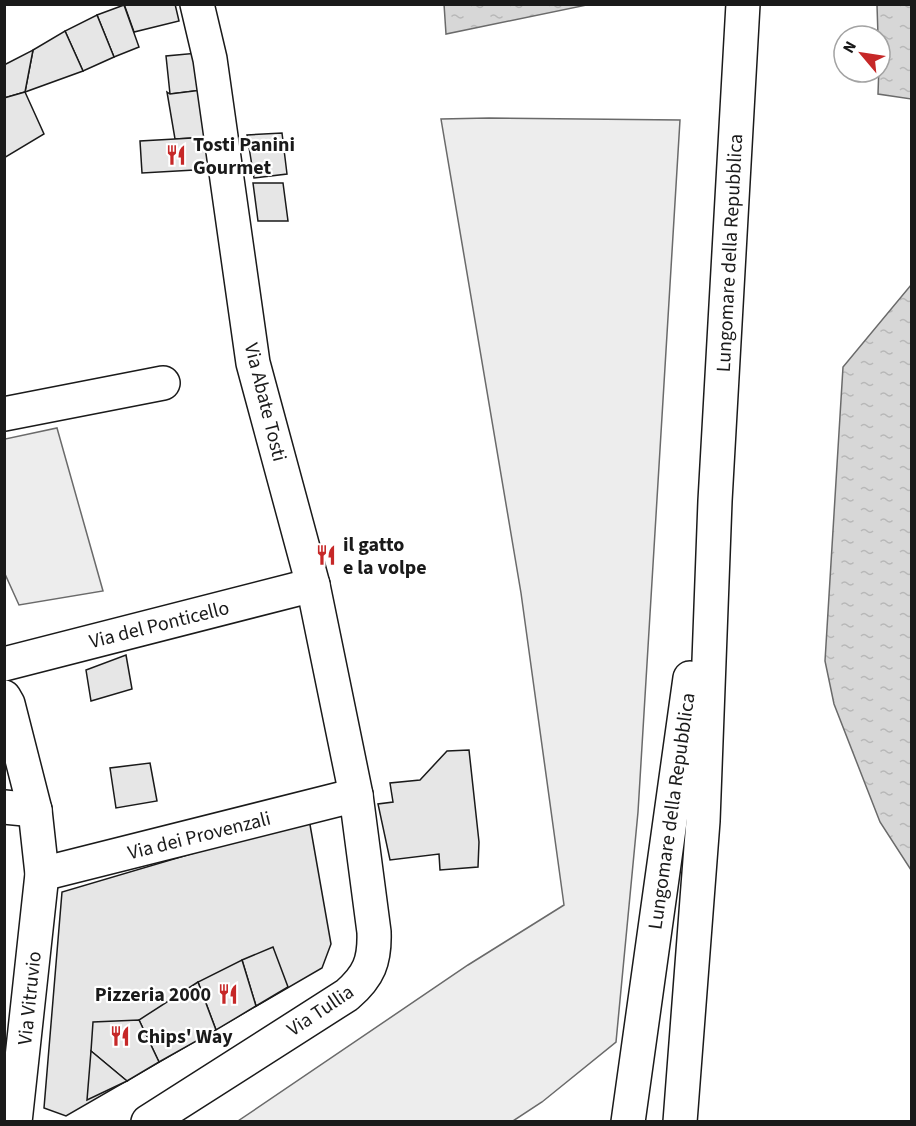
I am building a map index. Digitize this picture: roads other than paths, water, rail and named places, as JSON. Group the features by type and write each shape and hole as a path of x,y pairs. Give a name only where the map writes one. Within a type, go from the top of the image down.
{"street":[{"name":"Via Abate Tosti","path":"197,4 210,59 253,363 313,585 356,795"},
{"name":"Lungomare della Repubblica","path":"680,1122 703,821 716,501 743,4"},
{"path":"4,414 163,383"},
{"name":"Lungomare della Repubblica","path":"628,1122 716,501"},
{"name":"Via del Ponticello","path":"4,664 313,585"},
{"name":"Via Vitruvio","path":"4,697 20,808 42,874 15,1122"},
{"name":"Via dei Provenzali","path":"42,874 356,795"},
{"name":"Via Tullia","path":"148,1122 347,995 360,983 369,969 375,951 374,932 356,795"},
{"path":"604,1122 632,1087"}],"water":[{"path":"444,4 587,4 587,5 446,34"},
{"path":"877,5 911,5 911,99 878,94 878,84 892,84 892,24 878,24"},
{"path":"911,285 911,870 880,822 834,704 825,661 843,367"}],"place":[{"name":"Tosti Panini Gourmet","path":"176,155"},
{"name":"il gatto e la volpe","path":"326,555"},
{"name":"Pizzeria 2000","path":"228,994"},
{"name":"Chips' Way","path":"120,1036"}]}
